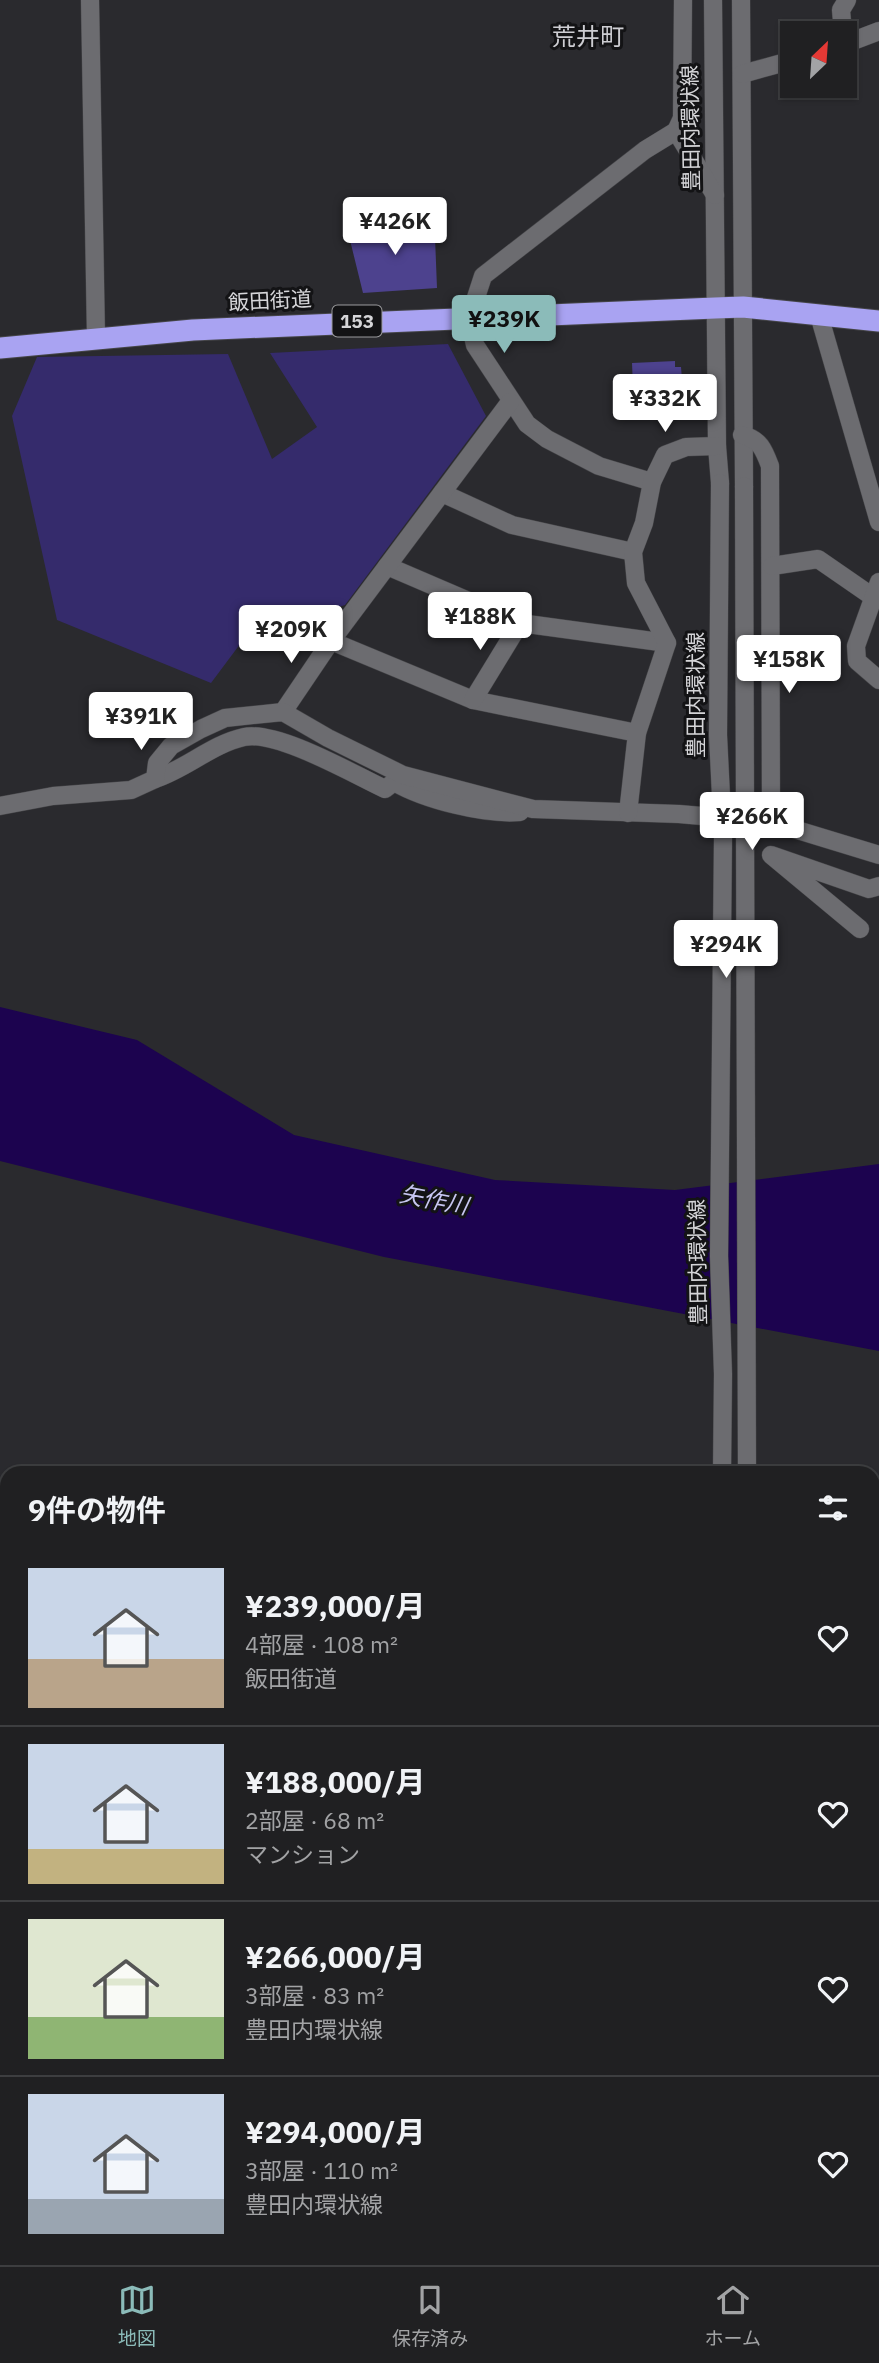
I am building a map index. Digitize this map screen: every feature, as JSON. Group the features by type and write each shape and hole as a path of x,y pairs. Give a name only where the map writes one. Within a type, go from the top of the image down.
{"highway":[{"name":"飯田街道","path":"0,348 96,337 358,321 743,307 879,321"}],"street":[{"path":"90,0 96,337"},
{"path":"652,482 599,466 547,439 527,424 510,402 475,345 469,319 484,276 645,150 676,131 682,118 683,0"},
{"name":"豊田内環状線","path":"713,0 715,308 720,483 718,735 723,837 719,1242 723,1374 722,1466"},
{"path":"741,0 747,1466"},
{"path":"842,21 841,10 847,0"},
{"path":"858,39 879,31"},
{"path":"742,74 780,64"},
{"path":"676,131 715,195"},
{"path":"819,315 879,522"},
{"path":"283,712 331,640 510,402"},
{"path":"742,435 763,447 770,466 771,822"},
{"path":"628,813 637,733 667,643 636,583 633,552 645,523 652,482 665,455 685,447 717,446"},
{"path":"442,493 512,525 633,552"},
{"path":"772,566 818,559 876,590 856,646 857,662 879,680"},
{"path":"387,566 520,623 667,643"},
{"path":"472,700 520,623"},
{"path":"331,640 472,700 637,733"},
{"path":"155,779 157,763 171,746 201,729 225,718 283,712 328,738 403,775 533,809 680,814 771,822 879,855"},
{"path":"0,806 54,796 131,790 174,772 243,737 268,736 385,789 394,782 412,792 479,809 517,813 533,809"},
{"path":"860,929 771,855 876,892"}],"shaded area":[{"path":"448,344 486,416 345,605 289,622 258,620 211,683 57,620 12,416 37,357 228,354 272,459 317,427 270,353"}],"water":[{"name":"矢作川","path":"0,1007 137,1040 294,1135 495,1180 675,1190 879,1164 879,1351 384,1257 0,1161"}],"building":[{"path":"417,216 426,225 425,238 435,237 437,288 363,293 349,236 357,235 357,226 400,226"},
{"path":"675,361 675,367 681,367 684,404 670,412 657,387 633,388 632,363"}],"district":[{"name":"荒井町","path":"588,37"}]}
